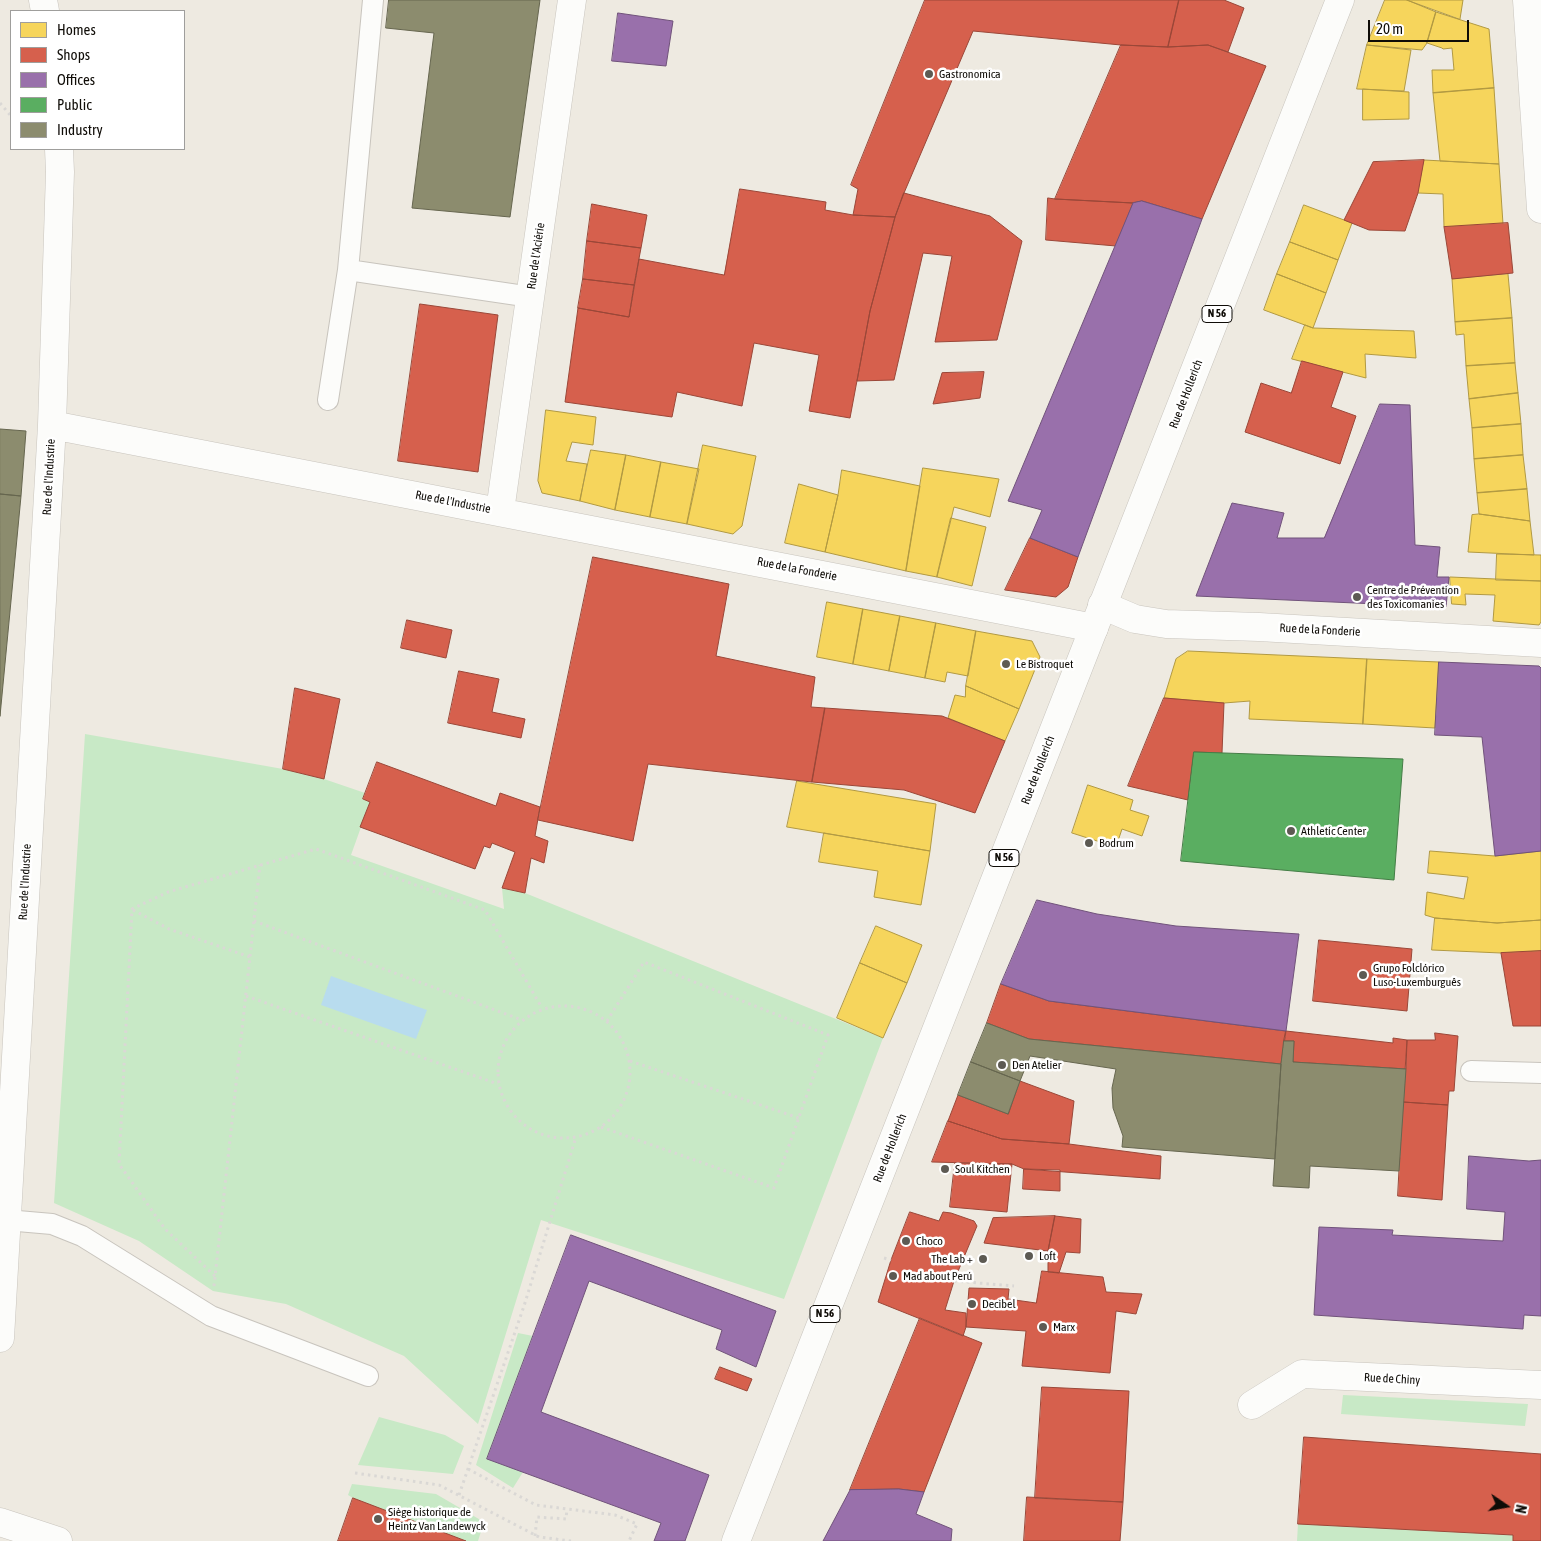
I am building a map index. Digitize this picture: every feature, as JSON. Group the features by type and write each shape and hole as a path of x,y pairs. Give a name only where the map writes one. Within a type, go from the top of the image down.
{"street":[{"name":"Rue de l'Aciérie","path":"500,511 572,0"},
{"name":"Rue de Hollerich","path":"736,1541 1340,0"},
{"path":"1527,0 1541,209"},
{"name":"Rue de l'Industrie","path":"0,1338 52,425 60,172 58,150"},
{"name":"Rue de l'Industrie","path":"52,425 500,511"},
{"name":"Rue de la Fonderie","path":"500,511 1098,616 1166,624 1259,627 1541,643"},
{"name":"Rue de Chiny","path":"1252,1405 1302,1374 1541,1385"},
{"path":"0,1522 46,1536"}],"lane":[{"path":"328,400 348,270 373,0"},
{"path":"348,270 530,297"},
{"path":"1471,1071 1541,1073"},
{"path":"6,1220 52,1224 82,1236 211,1316 368,1376"}],"path":[{"path":"0,103 10,115"},
{"path":"132,909 168,892 316,849 485,910 542,1008"},
{"path":"211,1316 260,865"},
{"path":"132,909 169,929 250,957"},
{"path":"132,909 119,1164 165,1229 215,1276"},
{"path":"254,920 522,1020"},
{"path":"601,1127 774,1188 828,1035 644,962 607,1021"},
{"path":"246,996 498,1084"},
{"path":"565,1004 588,1009 607,1021 622,1039 630,1061 629,1086 619,1109 601,1127 576,1137 555,1138 535,1132 518,1120 505,1104 498,1084 498,1060 506,1038 522,1020 542,1008 565,1004"},
{"path":"630,1061 799,1118"},
{"path":"459,1495 524,1306 576,1137"},
{"path":"884,1258 891,1260"},
{"path":"954,1280 1014,1286"},
{"path":"468,1469 536,1505 615,1515 636,1524 629,1541"},
{"path":"355,1473 439,1484 539,1538 571,1541"},
{"path":"535,1536 537,1517 566,1519 567,1509"}],"green space":[{"path":"85,734 283,769 324,779 365,793 363,799 370,802 351,855 504,909 502,888 525,893 883,1038 784,1299 541,1220 478,1424 404,1356 286,1304 213,1291 139,1241 54,1203"},
{"path":"518,1333 533,1336 488,1459 523,1472 513,1488 476,1465"},
{"path":"1343,1395 1528,1404 1525,1426 1341,1414"},
{"path":"379,1417 445,1435 464,1446 453,1474 358,1465"},
{"path":"352,1484 436,1494 484,1522 478,1541 466,1541 353,1498 348,1495"},
{"path":"1298,1524 1513,1535 1513,1541 1297,1541"}],"water":[{"path":"331,976 427,1010 416,1039 321,1005"}],"building: Homes":[{"path":"1385,0 1407,0 1436,12 1427,43 1422,50 1367,45"},
{"path":"1407,0 1463,0 1460,19"},
{"path":"1436,12 1489,29 1494,88 1433,93 1432,70 1454,70 1452,48 1443,49 1427,43"},
{"path":"1367,45 1411,50 1404,91 1357,89"},
{"path":"1494,88 1499,164 1440,161 1433,93"},
{"path":"1363,89 1409,92 1409,119 1363,120"},
{"path":"1424,160 1499,164 1503,224 1444,227 1443,194 1418,193"},
{"path":"1304,205 1352,223 1338,260 1290,242"},
{"path":"1290,242 1338,260 1326,293 1277,274"},
{"path":"1277,274 1326,293 1313,328 1264,310"},
{"path":"1508,274 1512,318 1455,322 1452,279"},
{"path":"1512,318 1515,363 1466,366 1464,334 1456,335 1455,322"},
{"path":"1305,325 1313,328 1414,331 1416,358 1365,354 1366,378 1292,359"},
{"path":"1515,363 1518,393 1469,399 1466,366"},
{"path":"1518,393 1521,424 1472,428 1469,399"},
{"path":"546,410 596,417 593,445 572,442 566,461 587,464 580,501 542,493 538,481"},
{"path":"1521,424 1523,455 1474,459 1472,428"},
{"path":"703,445 756,456 742,526 733,534 687,524"},
{"path":"591,450 626,455 615,510 580,501"},
{"path":"626,455 661,462 650,517 615,510"},
{"path":"1523,455 1527,489 1477,493 1474,459"},
{"path":"661,462 699,469 687,524 650,517"},
{"path":"923,468 999,479 990,517 954,507 937,577 906,571"},
{"path":"842,470 920,486 906,571 825,552"},
{"path":"799,484 838,495 825,552 785,543"},
{"path":"1527,489 1530,521 1479,514 1477,493"},
{"path":"1479,514 1530,521 1534,555 1468,552 1472,515"},
{"path":"951,518 986,527 972,586 937,577"},
{"path":"1497,554 1541,555 1541,581 1496,580"},
{"path":"1450,577 1541,581 1541,622 1539,625 1493,621 1495,595 1465,594 1466,605 1452,604"},
{"path":"827,602 863,609 853,664 817,657"},
{"path":"863,609 900,616 889,671 853,664"},
{"path":"900,616 936,623 925,678 889,671"},
{"path":"936,623 976,631 968,676 947,672 945,682 925,678"},
{"path":"976,631 1032,641 1040,657 1019,709 966,686"},
{"path":"1188,651 1367,659 1363,724 1249,719 1250,701 1224,703 1164,698 1176,659"},
{"path":"1367,659 1439,662 1435,728 1363,724"},
{"path":"966,686 1019,709 1005,741 948,718 955,695 965,697"},
{"path":"797,781 936,804 930,851 787,827"},
{"path":"1088,785 1133,800 1130,810 1149,816 1142,836 1122,829 1116,847 1072,833"},
{"path":"824,833 930,851 921,905 874,897 878,871 819,862"},
{"path":"1430,851 1495,856 1541,851 1541,920 1497,923 1435,918 1425,915 1427,892 1464,899 1468,877 1428,873"},
{"path":"1435,918 1497,923 1541,920 1541,951 1501,953 1432,950"},
{"path":"876,926 922,945 907,983 860,963"},
{"path":"860,963 907,983 883,1038 837,1018"}],"building: Shops":[{"path":"925,0 1179,0 1168,47 1121,45 973,31 895,217 853,215 858,189 851,185"},
{"path":"1179,0 1224,0 1244,8 1228,52 1208,45 1168,47"},
{"path":"1121,45 1168,47 1208,45 1266,66 1202,219 1142,201 1133,203 1055,199"},
{"path":"1424,160 1418,193 1405,231 1369,230 1344,220 1373,162"},
{"path":"740,189 826,202 825,210 853,215 895,217 870,311 850,418 809,411 819,355 754,343 742,406 677,392 672,417 565,402 578,308 629,317 639,259 724,275"},
{"path":"904,193 990,216 1022,241 997,340 935,342 952,256 923,253 894,380 857,381 870,311 895,217"},
{"path":"1048,198 1133,203 1116,246 1046,240"},
{"path":"592,204 647,215 641,248 587,241"},
{"path":"1508,223 1513,273 1452,279 1444,227"},
{"path":"587,241 641,248 634,285 583,279"},
{"path":"583,279 634,285 629,317 578,308"},
{"path":"420,304 498,315 478,472 398,461"},
{"path":"1302,361 1343,372 1331,407 1356,416 1340,464 1245,432 1261,383 1291,393"},
{"path":"984,372 980,398 933,404 942,373"},
{"path":"1030,538 1078,557 1068,587 1056,597 1005,590"},
{"path":"593,557 729,584 716,656 815,677 811,707 825,708 812,782 648,764 633,841 538,820"},
{"path":"407,620 452,630 446,658 401,648"},
{"path":"459,671 499,679 492,712 525,719 521,738 448,723"},
{"path":"295,688 340,699 324,779 283,769"},
{"path":"1164,698 1224,703 1222,753 1194,752 1188,800 1128,786"},
{"path":"825,708 942,716 1005,741 975,813 904,790 812,782"},
{"path":"377,762 496,806 500,793 540,807 535,836 548,841 544,863 531,858 525,893 502,888 515,852 492,843 490,848 484,846 475,869 360,827 370,802 363,799"},
{"name":"Grupo Folclórico Luso-Luxemburguês","path":"1319,940 1412,949 1407,1011 1313,1001"},
{"path":"1541,951 1541,1026 1513,1026 1501,953"},
{"path":"1001,984 1049,1001 1286,1031 1281,1064 1029,1039 987,1023"},
{"path":"1286,1031 1393,1043 1393,1038 1407,1040 1406,1069 1293,1062 1294,1041 1284,1041"},
{"path":"1435,1033 1458,1036 1454,1091 1449,1091 1448,1105 1403,1102 1407,1040 1435,1040"},
{"path":"1020,1081 1074,1101 1069,1144 1002,1139 948,1121 958,1095 1008,1114"},
{"path":"1403,1102 1448,1105 1442,1200 1398,1196"},
{"path":"948,1121 1002,1139 1069,1144 1161,1156 1160,1179 1024,1169 1012,1164 932,1162"},
{"path":"955,1163 1012,1164 1007,1212 950,1207"},
{"path":"1024,1169 1060,1170 1060,1191 1023,1189"},
{"path":"910,1212 939,1221 943,1212 951,1213 974,1221 977,1226 954,1281 945,1310 966,1313 966,1327 963,1336 878,1302 891,1260"},
{"path":"1055,1216 1081,1219 1080,1253 1066,1252 1059,1273 1048,1272 1048,1251"},
{"path":"1055,1216 1048,1251 984,1243 993,1218"},
{"path":"1042,1271 1103,1277 1106,1292 1142,1294 1136,1314 1116,1311 1110,1373 1022,1366 1026,1331 966,1327 969,1288 1009,1289 1008,1299 1036,1303"},
{"path":"920,1318 982,1343 924,1492 899,1489 850,1490"},
{"path":"720,1367 752,1379 747,1391 715,1379"},
{"path":"1042,1387 1129,1391 1123,1502 1035,1498"},
{"path":"1304,1437 1541,1454 1541,1541 1513,1541 1513,1535 1298,1524"},
{"path":"1027,1497 1123,1502 1120,1541 1024,1541"},
{"name":"Siège historique de Heintz Van Landewyck","path":"353,1498 466,1541 338,1541"}],"building: Offices":[{"path":"618,13 673,21 666,66 612,61"},
{"path":"1142,201 1202,219 1078,557 1030,538 1042,510 1008,501 1133,203"},
{"path":"1380,404 1410,405 1415,545 1440,547 1437,577 1449,577 1446,607 1196,596 1232,503 1284,513 1277,538 1324,538"},
{"path":"1439,662 1539,666 1541,668 1541,851 1495,856 1482,737 1435,735"},
{"path":"1037,900 1097,914 1176,926 1299,934 1286,1031 1049,1001 1001,984"},
{"path":"1469,1156 1529,1161 1541,1160 1541,1316 1524,1315 1523,1329 1314,1315 1319,1227 1393,1230 1392,1235 1503,1241 1505,1212 1467,1209"},
{"path":"571,1235 776,1311 756,1367 716,1349 722,1330 589,1281 541,1412 709,1475 685,1541 654,1541 661,1523 487,1459"},
{"path":"899,1489 924,1492 916,1514 952,1529 951,1541 823,1541 850,1490"}],"building: Public":[{"name":"Athletic Center","path":"1194,752 1403,759 1394,880 1181,861"}],"building: Industry":[{"path":"389,0 540,0 510,217 412,208 434,33 386,28"},
{"path":"0,429 26,431 21,496 0,494"},
{"path":"0,494 21,496 0,716"},
{"path":"987,1023 1029,1039 1281,1064 1275,1159 1122,1147 1123,1136 1113,1108 1112,1088 1116,1069 1030,1056 1020,1081 971,1062"},
{"path":"1284,1041 1294,1041 1293,1062 1406,1069 1399,1171 1310,1166 1309,1188 1273,1186"},
{"path":"971,1062 1020,1081 1008,1114 958,1095"}],"place":[{"name":"Gastronomica","path":"929,74"},
{"name":"Centre de Prévention des Toxicomanies","path":"1357,597"},
{"name":"Le Bistroquet","path":"1006,664"},
{"name":"Athletic Center","path":"1291,831"},
{"name":"Bodrum","path":"1089,843"},
{"name":"Grupo Folclórico Luso-Luxemburguês","path":"1363,975"},
{"name":"Den Atelier","path":"1002,1065"},
{"name":"Soul Kitchen","path":"945,1169"},
{"name":"Choco","path":"906,1241"},
{"name":"Loft","path":"1029,1256"},
{"name":"The Lab +","path":"983,1259"},
{"name":"Mad about Perú","path":"893,1276"},
{"name":"Decibel","path":"972,1304"},
{"name":"Marx","path":"1043,1327"},
{"name":"Siège historique de Heintz Van Landewyck","path":"378,1519"}]}
